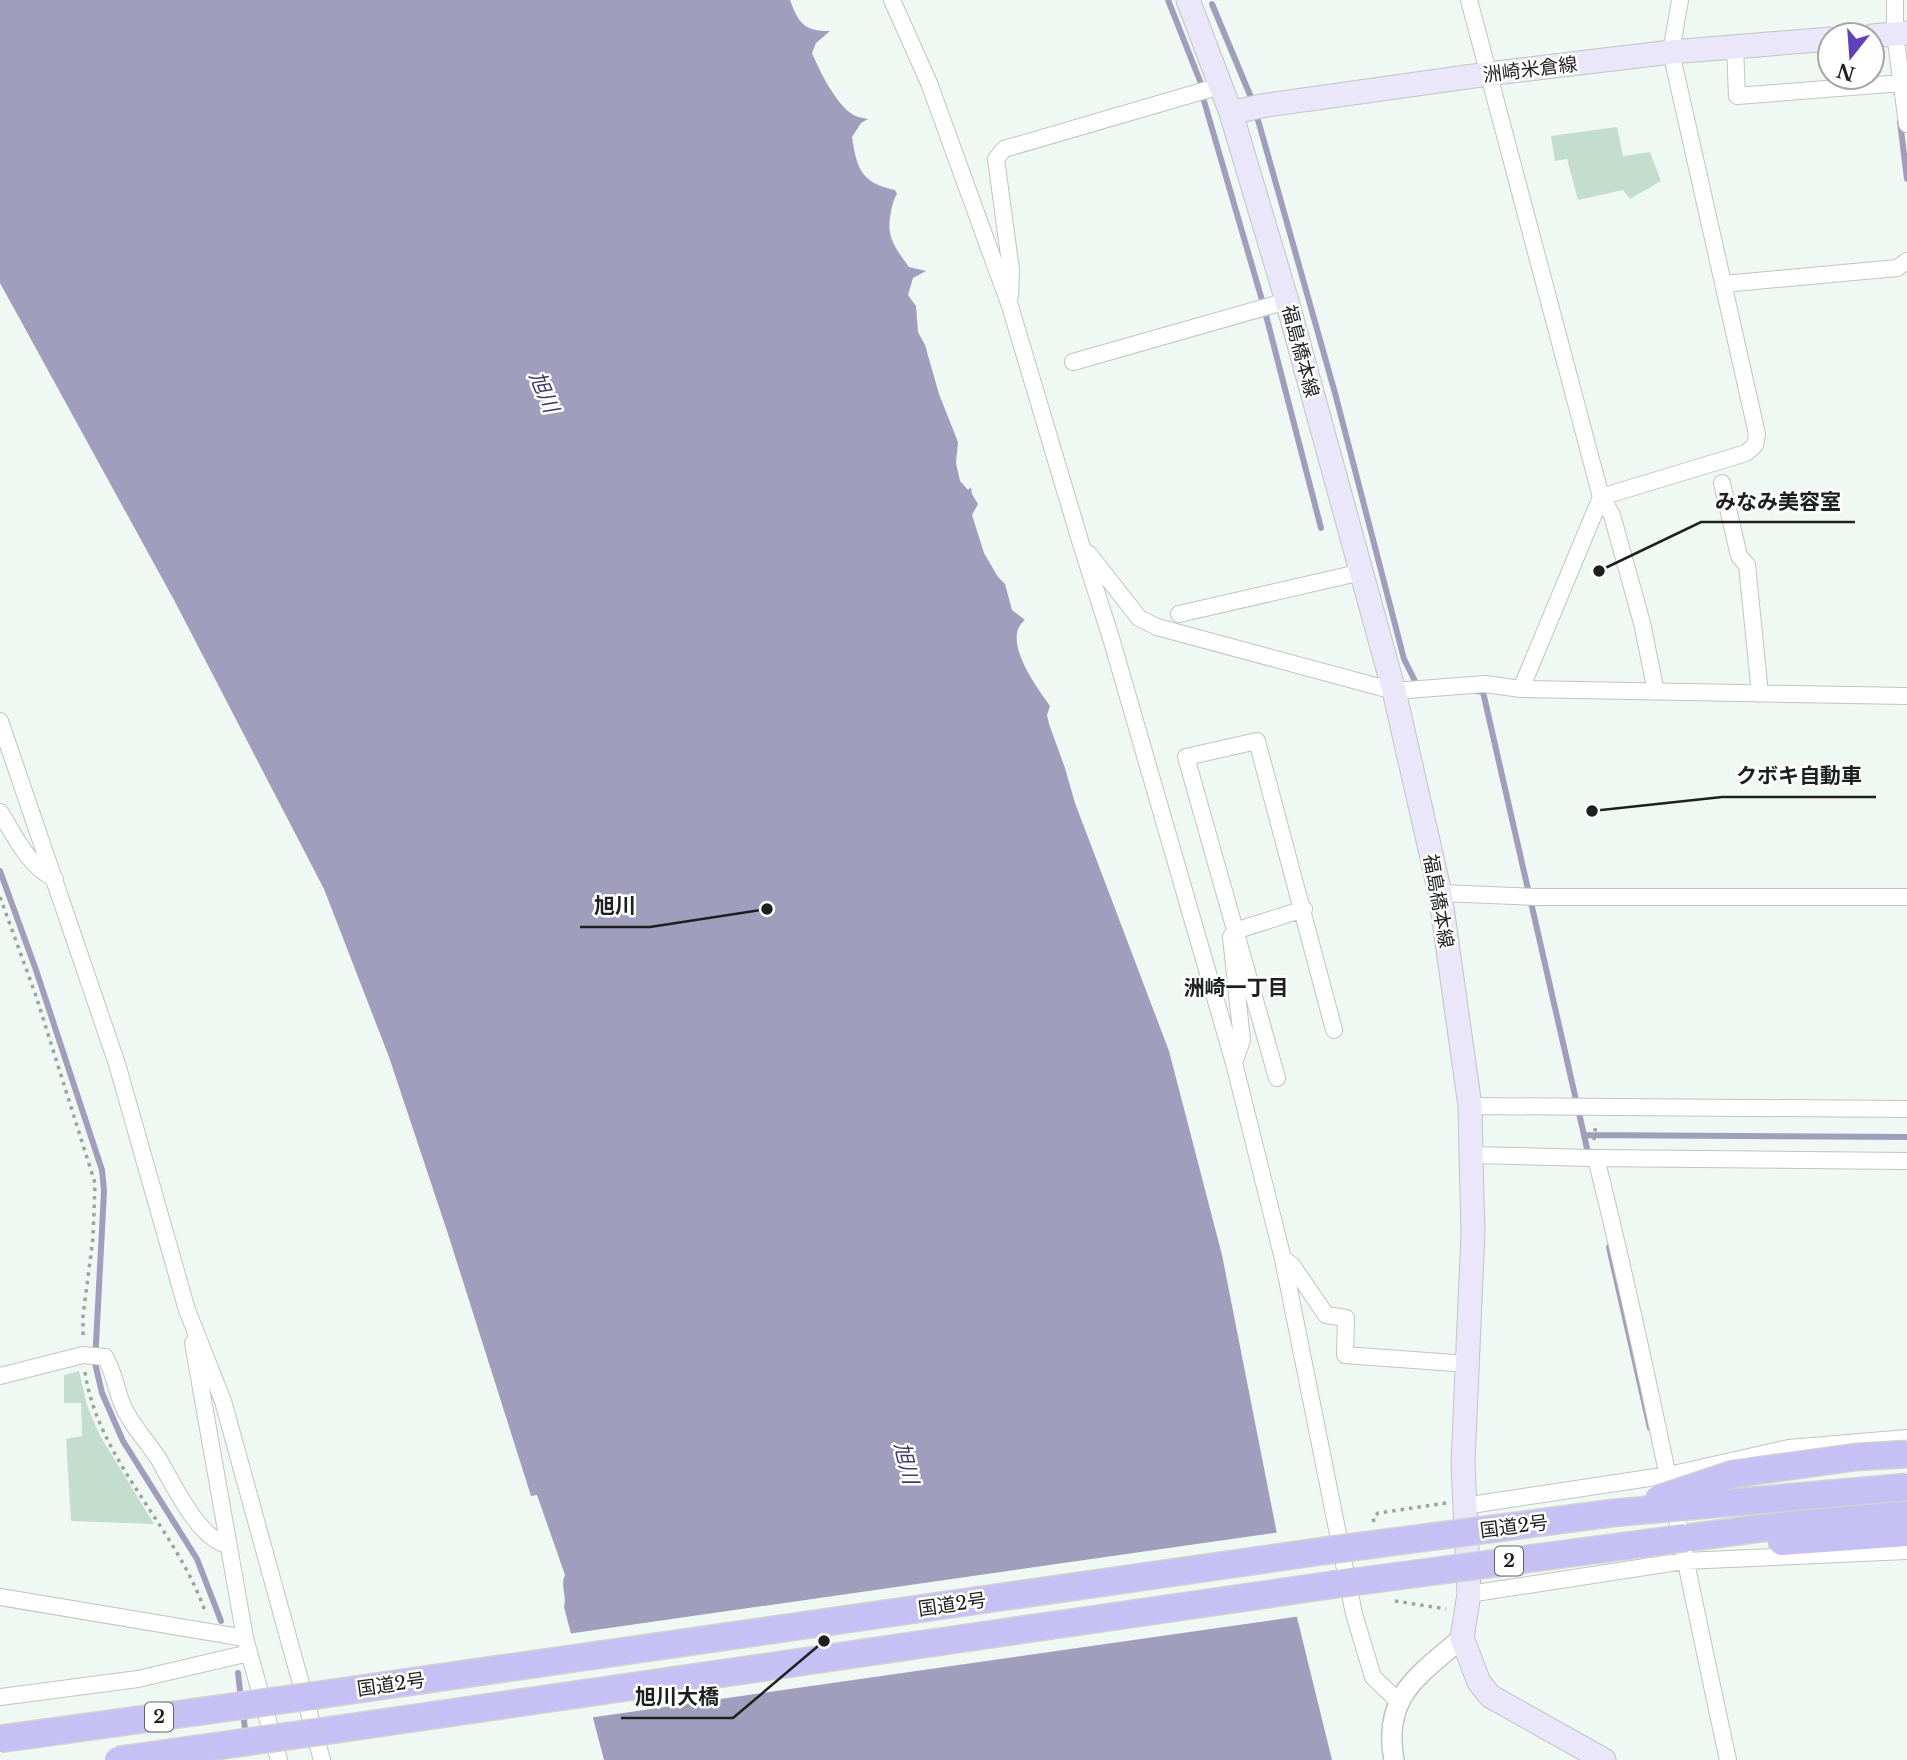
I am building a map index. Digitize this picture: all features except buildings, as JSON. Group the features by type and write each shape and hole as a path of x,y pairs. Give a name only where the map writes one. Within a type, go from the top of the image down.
{"highway":[{"path":"1613,1513 1733,1474 1856,1457 1907,1454"},
{"name":"国道2号","path":"0,1739 1309,1553 1613,1513 1907,1487"},
{"name":"国道2号","path":"118,1760 1331,1585 1685,1549 1840,1518 1907,1513"},
{"path":"1685,1549 1907,1533"}],"main road":[{"name":"福島橋本線","path":"1188,0 1231,113 1272,305 1362,572 1410,689 1469,1106 1473,1231 1463,1463 1469,1594 1462,1638"},
{"name":"洲崎米倉線","path":"1231,113 1261,106 1488,74 1671,52 1816,40"},
{"path":"1462,1638 1479,1682 1490,1696 1604,1760"}],"street":[{"path":"892,0 929,83 1010,306 1080,544 1111,638 1234,1063 1283,1259 1354,1614 1373,1677 1398,1701"},
{"path":"1469,0 1601,497 1612,515 1642,623 1656,692"},
{"path":"1601,497 1746,453 1755,445 1757,434 1671,52 1680,0"},
{"path":"1895,0 1901,33 1898,84 1907,124"},
{"path":"1735,47 1737,96 1898,84"},
{"path":"1010,306 1011,270 996,159 1004,149 1220,86"},
{"path":"1723,284 1897,268 1907,261"},
{"path":"1073,362 1272,305"},
{"path":"1722,483 1739,556 1747,565 1760,694"},
{"path":"1521,689 1601,497"},
{"path":"1080,544 1139,618 1157,628 1410,689 1485,684 1521,689 1907,696"},
{"path":"1179,614 1362,572"},
{"path":"0,721 117,1064 187,1310 223,1401 323,1760"},
{"path":"1277,1078 1186,757 1257,741 1304,909 1334,1030"},
{"path":"0,812 30,860 42,873 55,878"},
{"path":"1440,893 1531,897 1907,897"},
{"path":"1234,1063 1242,1040 1231,937 1235,931 1304,909"},
{"path":"1469,1106 1907,1109"},
{"path":"1592,1154 1631,1298 1728,1760"},
{"path":"1471,1155 1592,1154 1907,1161"},
{"path":"1283,1259 1292,1265 1325,1315 1346,1318 1345,1355 1468,1364"},
{"path":"187,1310 247,1645 279,1760"},
{"path":"0,1376 91,1356 105,1357 128,1416 192,1514 214,1539 228,1545"},
{"path":"1464,1506 1669,1475 1790,1448 1907,1438"},
{"path":"1469,1594 1685,1549 1907,1551"},
{"path":"0,1597 212,1632 247,1645"},
{"path":"1394,1760 1392,1720 1398,1701 1415,1679 1462,1638"},
{"path":"0,1697 138,1679 247,1645"}],"path":[{"path":"0,897 36,996 95,1183 93,1238 83,1316 91,1356 88,1393 115,1452 176,1550 201,1600 212,1632"},
{"path":"1592,1154 1595,1132"}],"green space":[{"path":"1617,127 1623,156 1650,152 1661,181 1630,199 1623,190 1578,200 1567,159 1555,161 1551,136"},
{"path":"79,1371 87,1405 99,1434 154,1524 71,1521 66,1439 82,1436 81,1403 64,1403 64,1375"}],"water":[{"path":"0,0 790,0 796,15 808,28 830,31 816,43 812,53 840,103 854,115 868,119 861,123 852,137 859,166 868,179 895,190 897,194 890,224 893,242 909,267 926,271 913,278 908,295 916,306 918,332 925,345 939,394 958,442 956,463 960,481 968,490 971,487 978,504 972,515 984,553 1005,584 1012,610 1025,620 1018,628 1019,651 1030,676 1050,706 1047,715 1049,724 1075,803 1169,1051 1222,1255 1279,1544 1332,1760 604,1760 564,1607 565,1575 537,1495 531,1496 389,1057 324,889 174,600 0,283"}],"pier":[{"path":"1281,1532 1301,1616 588,1718 567,1634"}],"waterway":[{"path":"1168,0 1200,81"},
{"path":"1212,4 1250,95"},
{"path":"1204,101 1262,300 1321,528"},
{"path":"1258,120 1335,393 1404,659 1419,689"},
{"path":"1900,122 1907,179"},
{"path":"1476,691 1483,692 1584,1135 1907,1137"},
{"path":"0,871 36,970 102,1170 104,1191 95,1363 102,1393 123,1441 197,1559 221,1621"},
{"path":"1584,1135 1589,1158"},
{"path":"1609,1247 1650,1428"},
{"path":"238,1673 241,1699"},
{"path":"243,1713 246,1737"}],"place":[{"name":"みなみ美容室","path":"1599,571"},
{"name":"クボキ自動車","path":"1592,811"},
{"name":"旭川","path":"767,909"},
{"name":"旭川大橋","path":"824,1641"}],"district":[{"name":"洲崎一丁目","path":"1236,988"}]}
